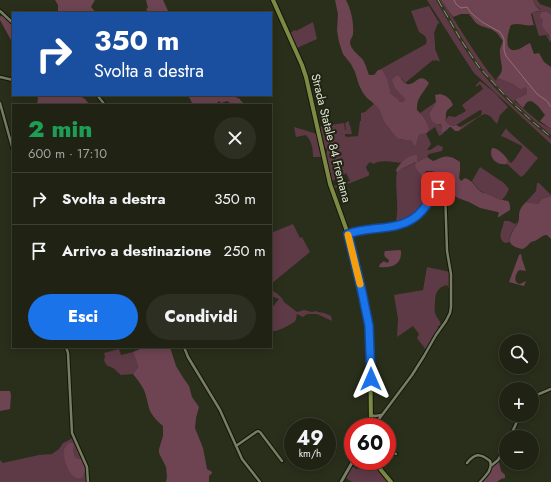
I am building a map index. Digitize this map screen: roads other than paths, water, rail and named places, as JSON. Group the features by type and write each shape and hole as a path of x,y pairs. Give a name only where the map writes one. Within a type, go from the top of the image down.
{"main road":[{"name":"Strada Statale 84 Frentana","path":"273,0 306,77 330,184 348,234 362,292 369,326 371,350 371,418"},
{"path":"382,470 391,482"}],"street":[{"path":"0,11 12,22"},
{"path":"0,77 12,80"},
{"path":"98,96 104,104"},
{"path":"0,103 12,146"},
{"path":"348,234 358,231 393,227 408,221 417,216 432,200 438,189 441,188 445,191 447,251 451,286 450,313 412,375 379,418"},
{"path":"66,348 68,353 72,433 87,467 88,482"},
{"path":"184,348 188,357 220,410 236,446 246,464 260,482"},
{"path":"539,394 551,389"},
{"path":"371,415 381,415"},
{"path":"236,446 258,431 282,461"},
{"path":"467,463 475,455 479,455 488,459 491,465"},
{"path":"480,482 489,471 491,465 499,458"},
{"path":"341,482 348,470"}],"waterway":[{"path":"454,0 461,8 467,7 471,13 482,22 500,32 504,39 504,50 506,56 537,94 547,101 551,107"}],"railway":[{"path":"438,0 461,40 479,67 510,101 551,137"}]}
